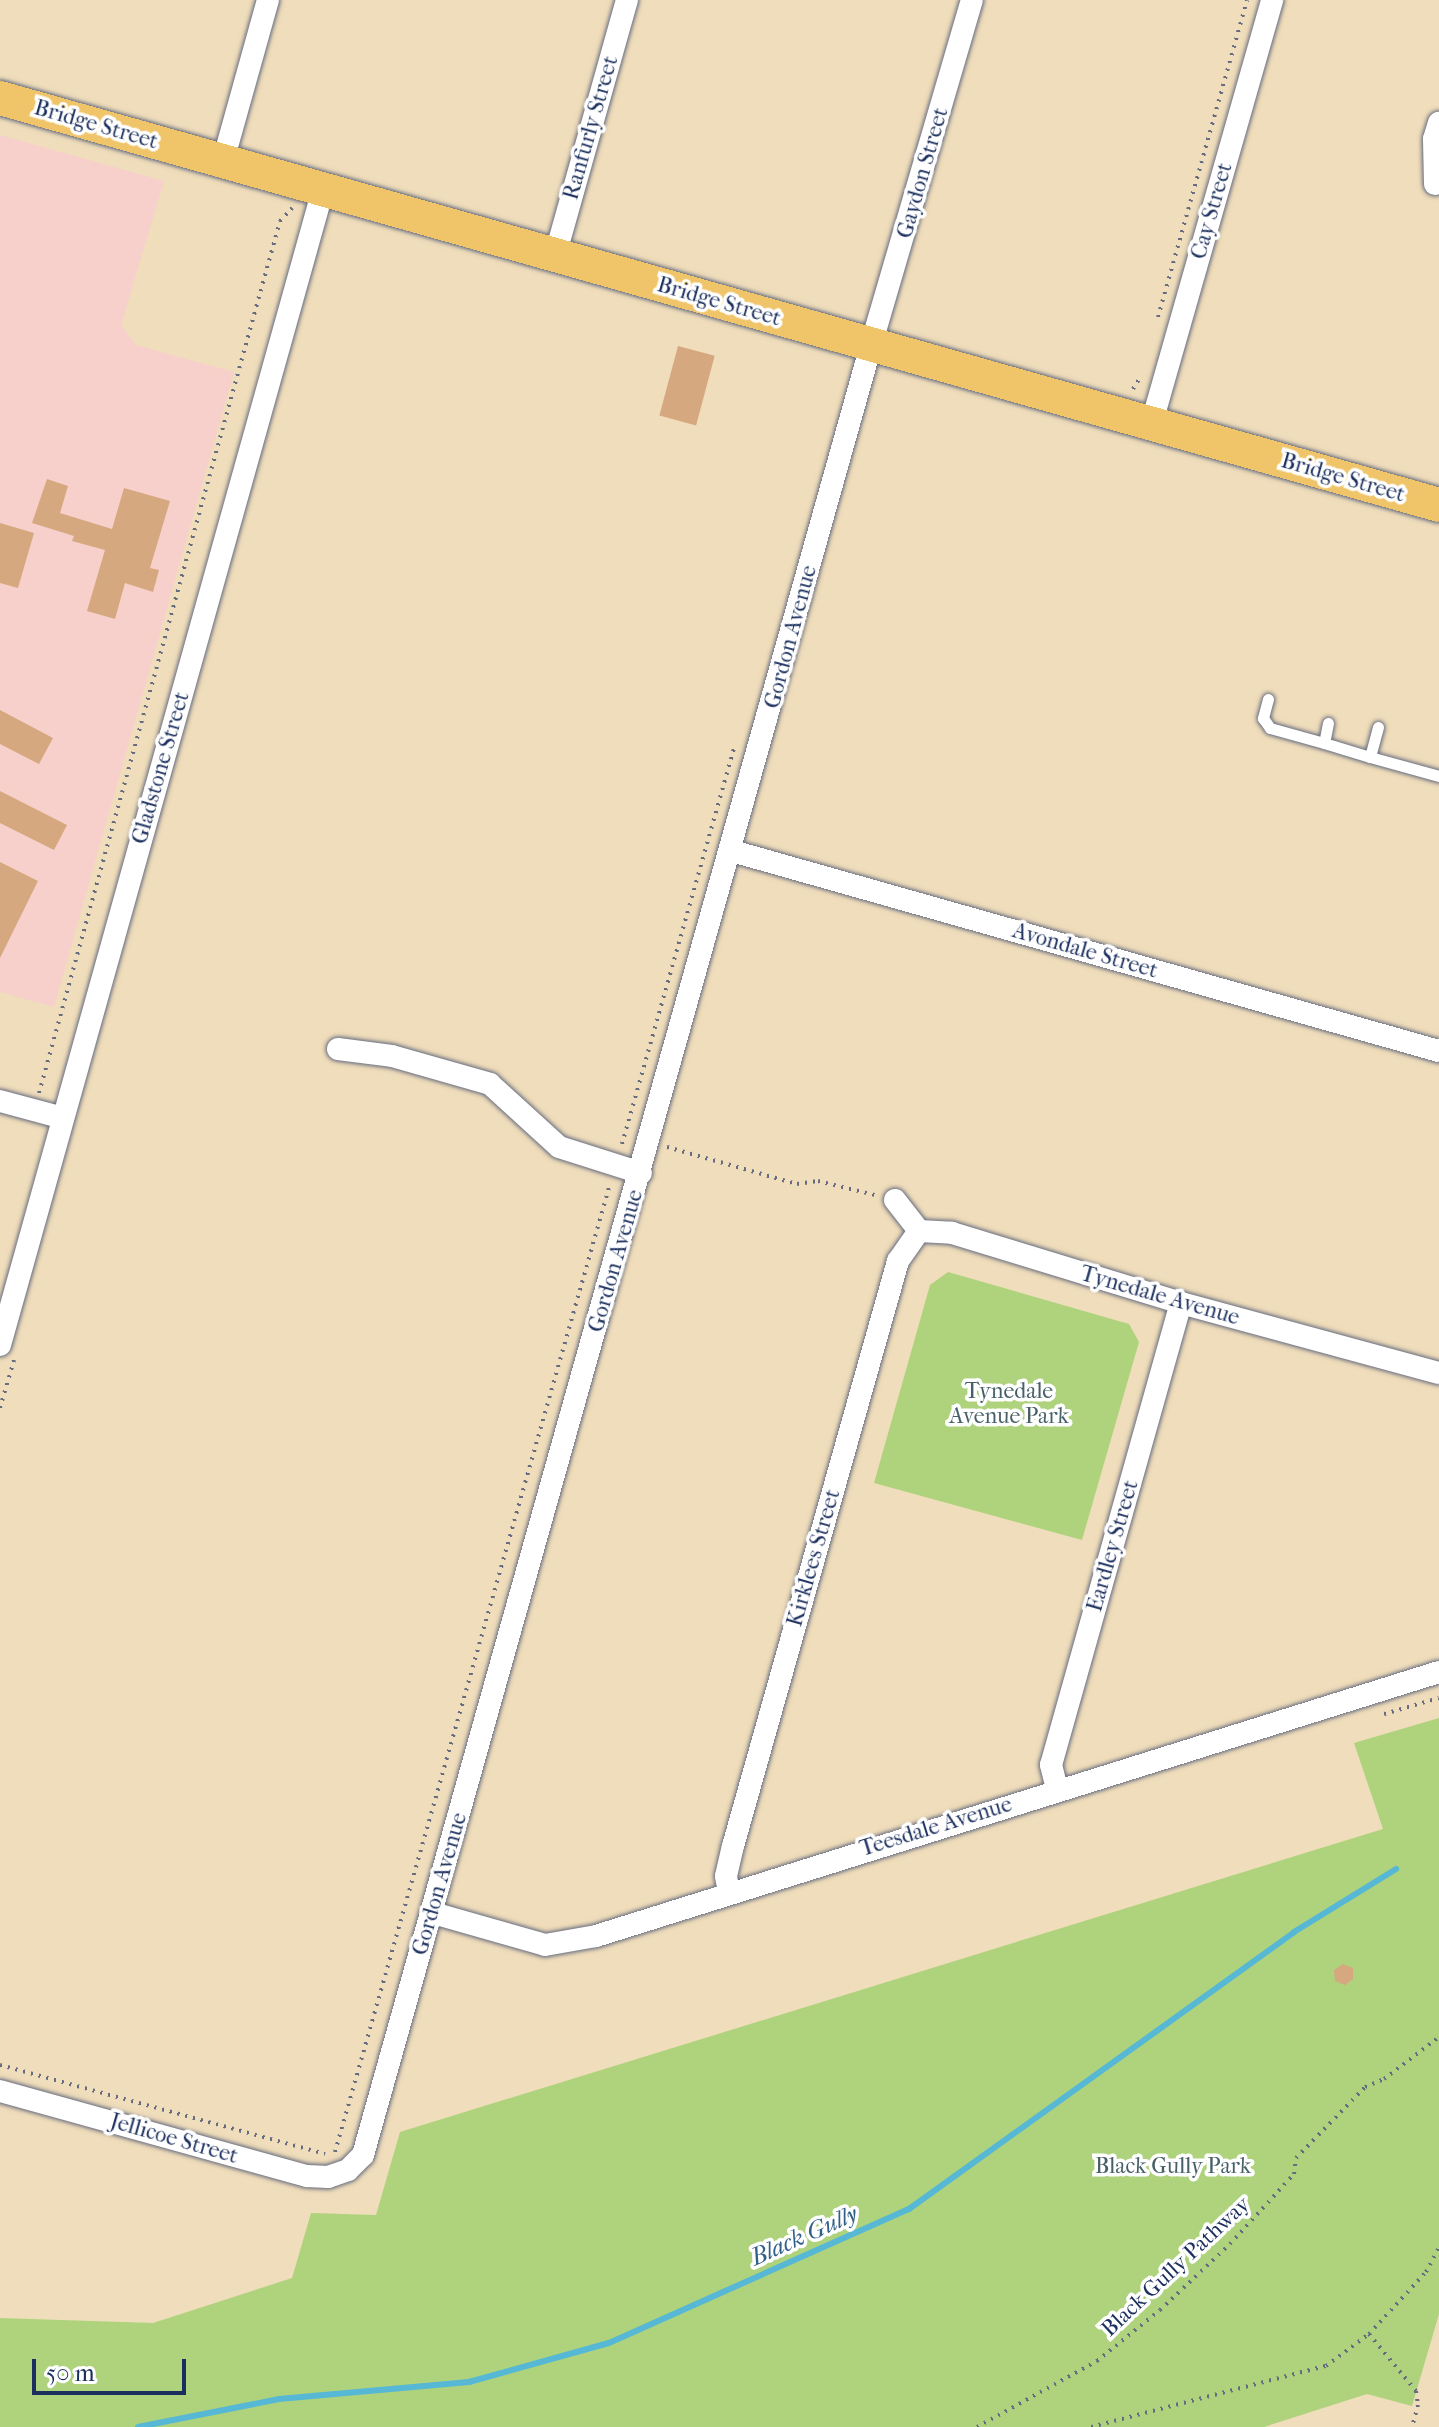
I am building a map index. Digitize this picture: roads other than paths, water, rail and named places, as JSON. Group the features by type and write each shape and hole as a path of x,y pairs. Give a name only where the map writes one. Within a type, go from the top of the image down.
{"main road":[{"name":"Bridge Street","path":"0,98 1439,505"}],"street":[{"path":"223,161 268,0"},
{"name":"Ranfurly Street","path":"555,256 627,0"},
{"name":"Gaydon Street","path":"871,345 972,0"},
{"name":"Cay Street","path":"1152,422 1272,0"},
{"path":"1435,184 1434,139 1439,123"},
{"name":"Gladstone Street","path":"0,1345 323,190"},
{"name":"Gordon Avenue","path":"348,2170 363,2155 433,1913 871,345"},
{"name":"Avondale Street","path":"732,851 1439,1051"},
{"path":"338,1049 392,1056 490,1084 559,1147 641,1173"},
{"path":"0,1101 63,1118"},
{"path":"895,1200 919,1231"},
{"name":"Tynedale Avenue","path":"919,1231 952,1233 1181,1303 1439,1373"},
{"name":"Kirklees Street","path":"729,1892 726,1876 733,1846 898,1261 919,1231"},
{"name":"Eardley Street","path":"1057,1789 1051,1765 1181,1303"},
{"name":"Teesdale Avenue","path":"433,1913 545,1945 596,1936 1057,1789 1350,1702 1439,1672"},
{"name":"Jellicoe Street","path":"0,2091 307,2176 328,2177 348,2170"}],"lane":[{"path":"1268,699 1263,718 1270,728 1439,776"},
{"path":"1324,743 1328,723"},
{"path":"1370,757 1378,727"}],"waterway":[{"name":"Black Gully","path":"138,2427 279,2399 469,2382 609,2343 909,2209 1294,1932 1396,1869"}],"park label":[{"name":"Tynedale Avenue Park","path":"1009,1404"},
{"name":"Black Gully Park","path":"1173,2167"}]}
